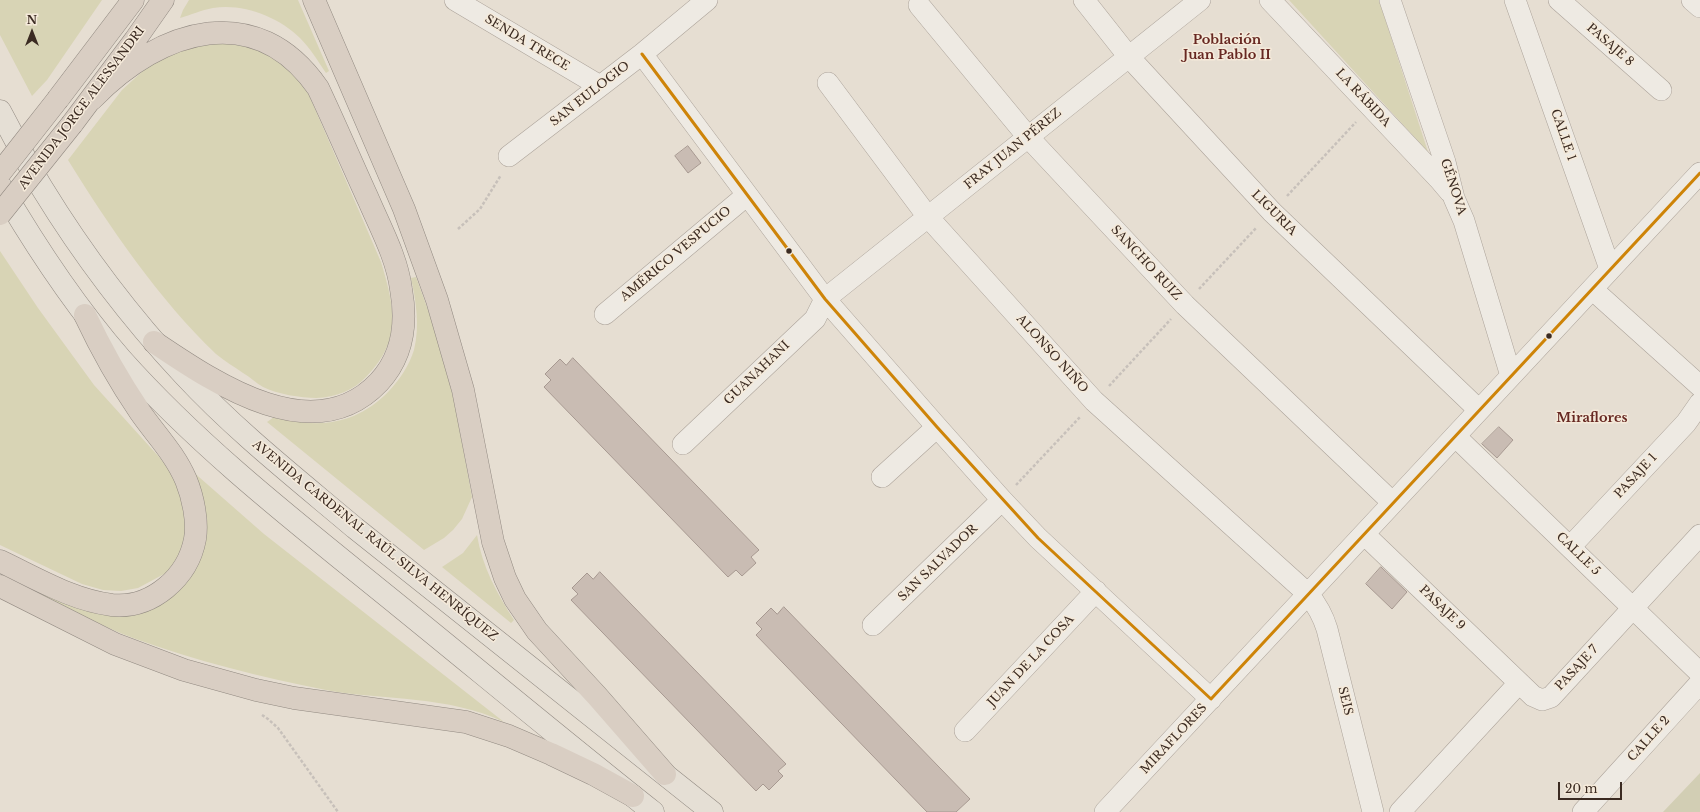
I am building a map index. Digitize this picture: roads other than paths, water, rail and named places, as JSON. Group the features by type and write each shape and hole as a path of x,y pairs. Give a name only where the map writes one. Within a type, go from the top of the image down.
{"highway":[{"name":"AVENIDA JORGE ALESSANDRI","path":"0,183 58,100 133,0"},
{"name":"AVENIDA JORGE ALESSANDRI","path":"0,214 92,99 163,0"},
{"path":"314,0 404,209 437,300 463,390 493,542 505,578 515,599 537,631 598,696 665,774"},
{"path":"92,99 113,77 137,58 190,27 215,20 230,20 245,22 272,33 293,51 307,69 318,88 389,247 401,288 404,330 401,342 391,366 372,389 358,399 344,406 331,410 319,412 288,410 256,400 211,378 154,342"},
{"path":"0,561 78,597 114,605 142,601 165,589 184,568 191,554 195,539 195,525 192,500 187,481 174,457 141,413 119,380 85,315"},
{"path":"0,586 109,641 184,670 256,690 294,698 466,722 509,736 552,754 633,796"}],"main road":[{"name":"AVENIDA CARDENAL RAÚL SILVA HENRÍQUEZ","path":"0,111 21,152 64,223 94,266 154,342 217,409 304,486 712,812"},
{"path":"0,183 39,249 85,315 152,392 244,477 300,526 653,812"}],"street":[{"name":"SENDA TRECE","path":"455,0 600,86"},
{"name":"LIGURIA","path":"1084,0 1129,57 1272,212 1479,410"},
{"name":"FRAY JUAN PÉREZ","path":"825,299 1200,0"},
{"name":"LA RÁBIDA","path":"1270,0 1439,179 1454,198"},
{"name":"GÉNOVA","path":"1390,0 1445,162 1454,198 1464,221 1511,376"},
{"name":"CALLE 1","path":"1516,0 1610,269"},
{"name":"PASAJE 8","path":"1559,0 1661,90"},
{"path":"1692,0 1700,7"},
{"name":"SAN EULOGIO","path":"509,156 642,54 694,3"},
{"name":"SANCHO RUIZ","path":"919,5 1028,137 1185,305 1393,503"},
{"path":"642,54 825,299 937,427 1038,538 1211,699"},
{"name":"ALONSO NIÑO","path":"828,83 928,217 1094,401 1308,594"},
{"name":"MIRAFLORES","path":"1105,812 1700,173"},
{"name":"AMÉRICO VESPUCIO","path":"605,314 747,195"},
{"path":"1592,289 1700,386"},
{"name":"GUANAHANI","path":"683,444 815,318 825,299"},
{"name":"PASAJE 1","path":"1570,547 1686,423 1700,403"},
{"path":"882,477 937,427"},
{"name":"CALLE 5","path":"1455,436 1700,673"},
{"name":"SAN SALVADOR","path":"873,625 1002,500"},
{"name":"PASAJE 9","path":"1364,534 1519,683"},
{"name":"PASAJE 7","path":"1519,683 1537,699 1546,699 1551,697 1700,535"},
{"name":"JUAN DE LA COSA","path":"965,731 1096,591"},
{"name":"SEIS","path":"1308,594 1319,609 1327,629 1373,812"},
{"path":"1400,812 1519,683"},
{"name":"CALLE 2","path":"1583,812 1700,683"}],"district":[{"name":"Población Juan Pablo II","path":"1227,48"},
{"name":"Miraflores","path":"1592,418"}]}
